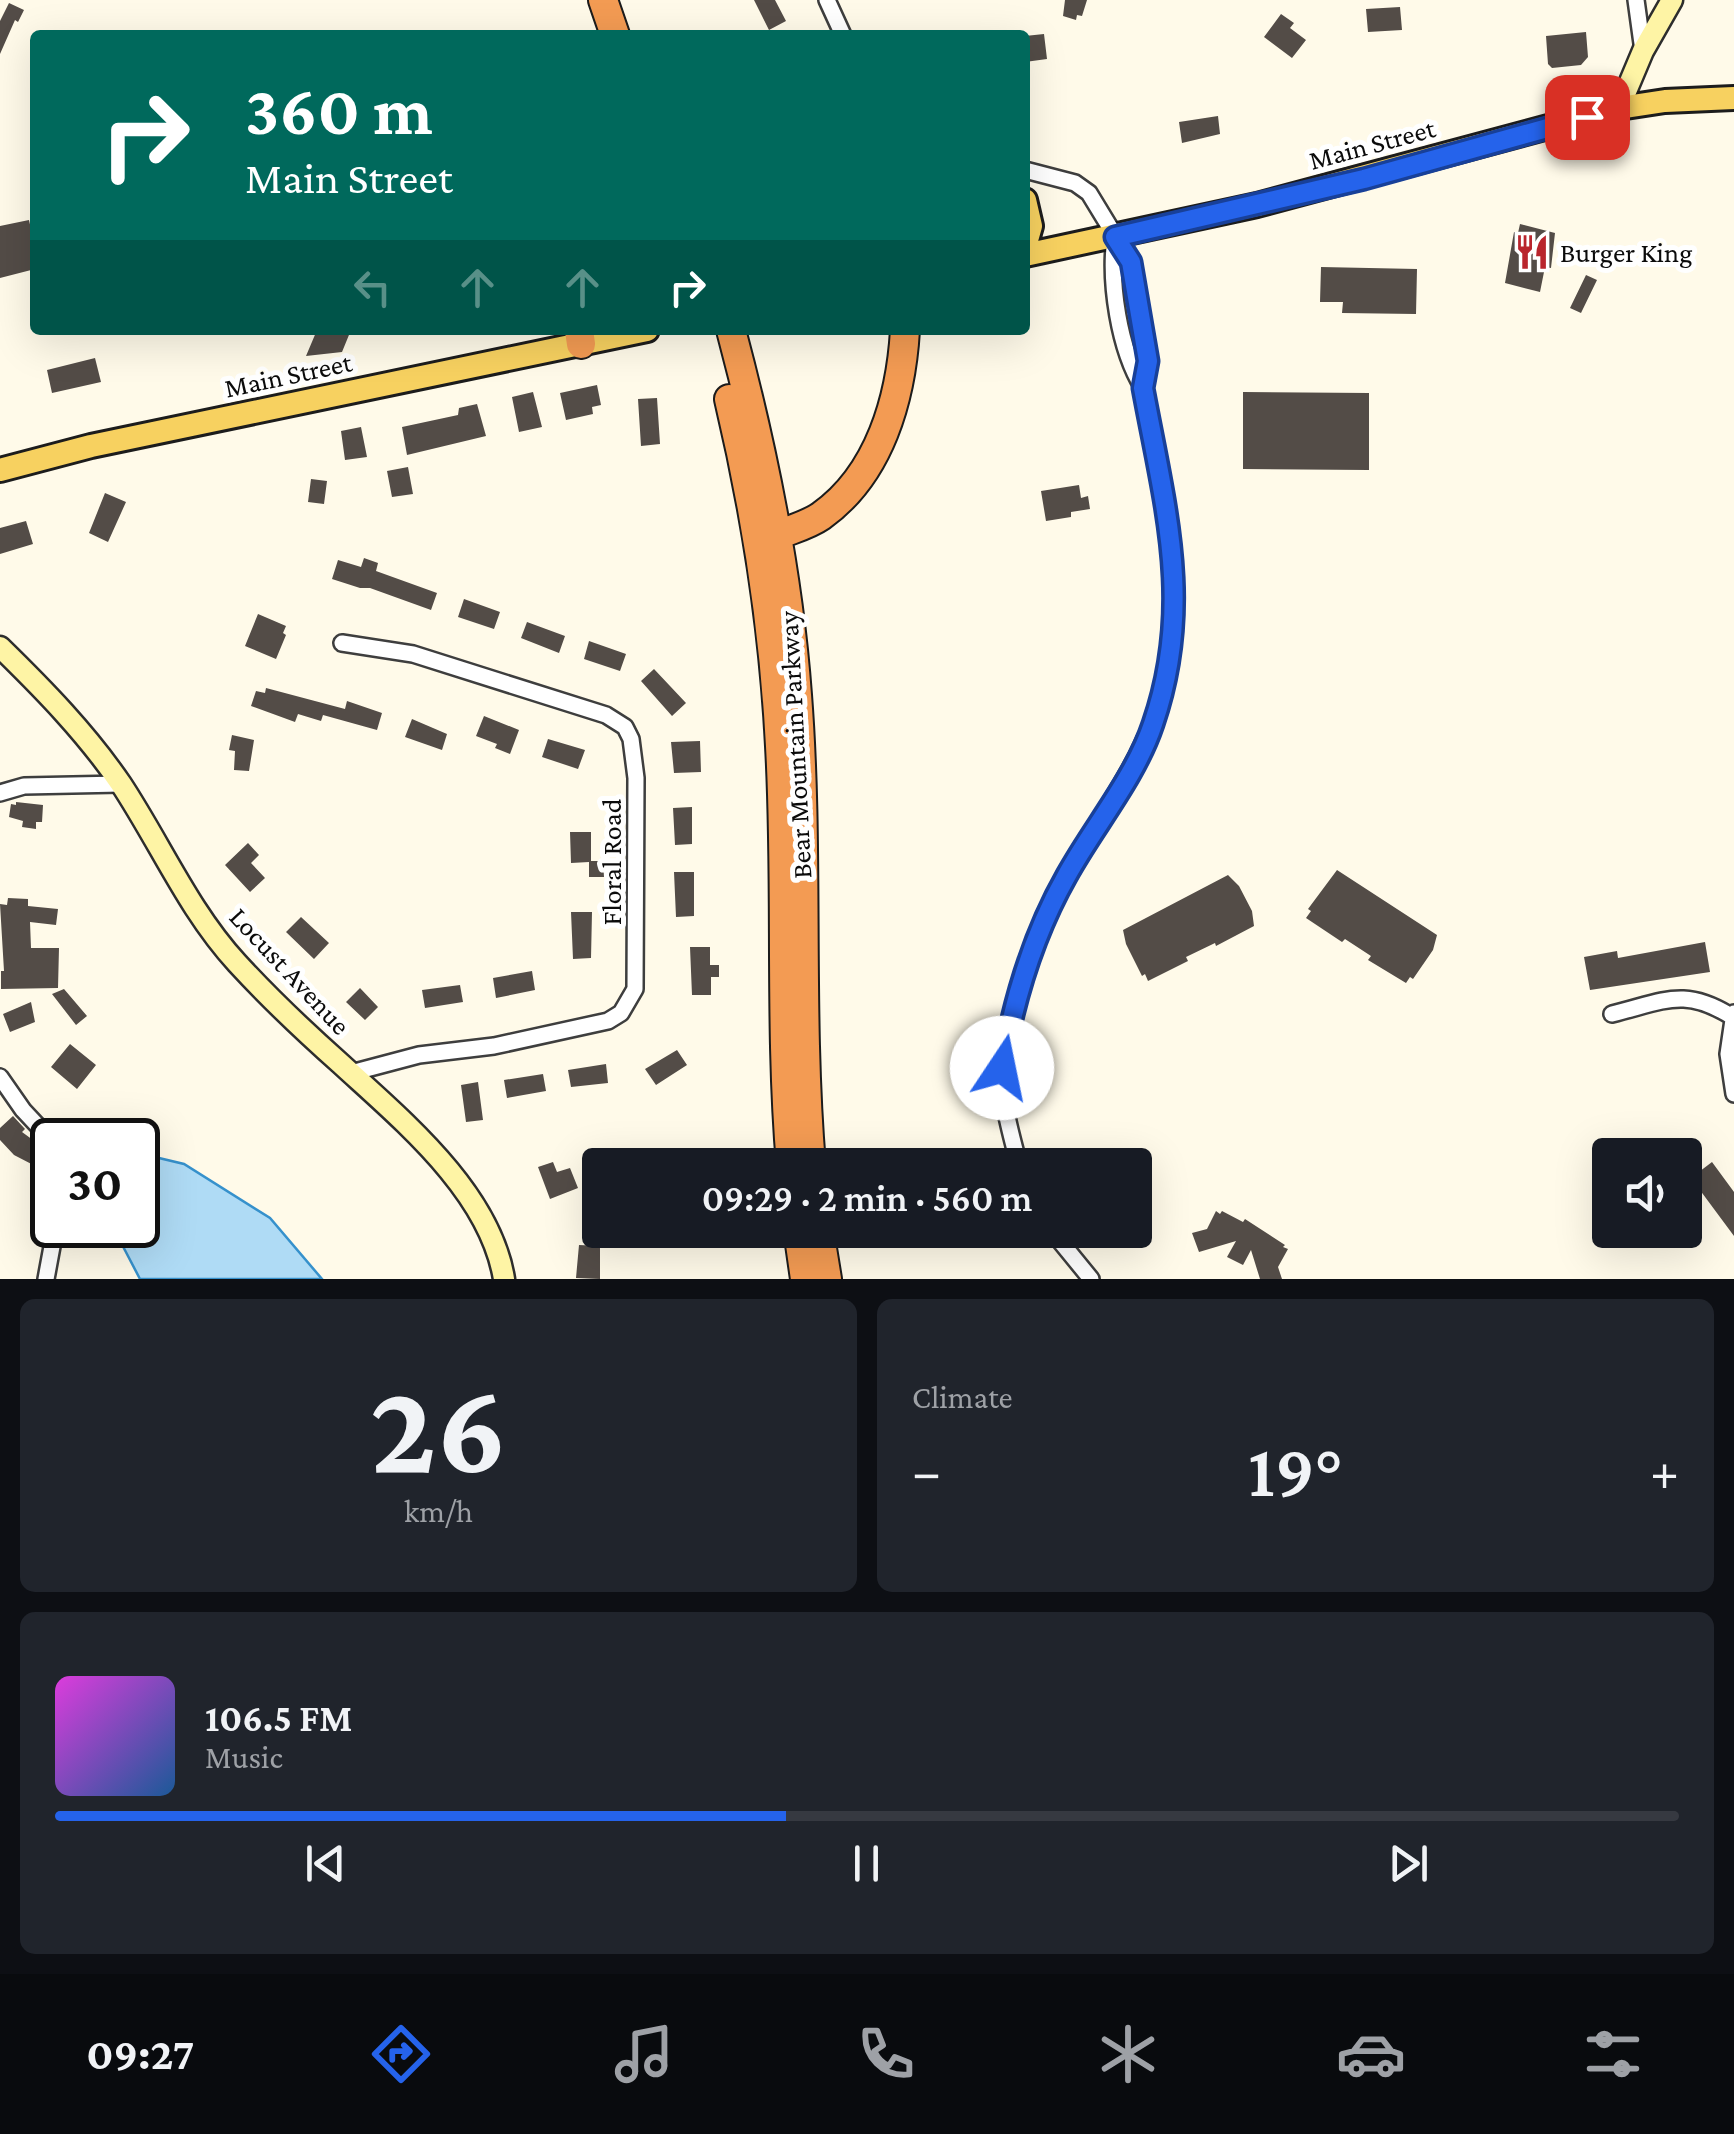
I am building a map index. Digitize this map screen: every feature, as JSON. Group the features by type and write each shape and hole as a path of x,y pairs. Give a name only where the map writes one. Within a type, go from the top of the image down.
{"highway":[{"path":"603,0 613,30"},
{"path":"622,0 633,30"},
{"name":"Bear Mountain Parkway","path":"722,335 758,538 776,677 783,818 783,1036 790,1148"},
{"name":"Bear Mountain Parkway","path":"723,335 778,534 799,722 804,1036 810,1148"},
{"path":"778,534 826,512 868,462 894,408 904,335"},
{"path":"801,1248 805,1279"},
{"path":"822,1248 827,1279"}],"main road":[{"name":"Main Street","path":"1030,254 1364,179 1619,108 1664,101 1734,98"},
{"name":"Main Street","path":"0,470 580,337"}],"street":[{"path":"827,0 841,30"},
{"path":"1636,0 1643,52"},
{"path":"1619,108 1643,52 1672,0"},
{"path":"1015,1148 1002,1068 1009,1029 1041,929 1057,894 1135,764 1152,727 1166,679 1175,625 1176,574 1143,388 1148,361 1131,262 1089,193 1074,184 1030,171"},
{"name":"Floral Road","path":"342,643 413,654 606,715 625,727 631,739 636,778 635,989 621,1013 608,1022 578,1030 419,1056 351,1074"},
{"name":"Locust Avenue","path":"0,647 68,715 121,784 209,927 235,960 452,1173 475,1204 504,1279"},
{"path":"0,793 24,786 121,784"},
{"path":"1612,1014 1685,996 1733,1016 1728,1054 1734,1094"},
{"path":"0,1077 31,1118"},
{"path":"46,1279 52,1248"},
{"path":"1065,1248 1091,1279"}],"water":[{"path":"160,1158 184,1164 270,1218 322,1279 140,1279 124,1248 160,1248"}],"building":[{"path":"754,0 775,0 786,21 769,30"},
{"path":"1065,0 1087,0 1082,16 1077,15 1076,20 1063,16"},
{"path":"9,3 24,10 18,22 15,20 0,54 0,21"},
{"path":"1400,7 1402,30 1368,32 1366,9"},
{"path":"1281,14 1294,23 1290,28 1306,40 1292,58 1264,37"},
{"path":"1586,32 1588,57 1581,65 1552,68 1548,64 1546,36"},
{"path":"1044,34 1047,59 1030,61 1030,35"},
{"path":"1218,116 1220,134 1182,143 1179,122"},
{"path":"29,220 30,270 0,278 0,226"},
{"name":"Burger King","path":"1520,224 1555,233 1551,268 1545,267 1540,292 1505,283 1514,232 1518,233"},
{"path":"1321,267 1417,269 1416,314 1342,313 1343,302 1320,302"},
{"path":"1586,275 1597,280 1581,313 1570,308"},
{"path":"315,335 349,335 342,352 306,356"},
{"path":"95,358 101,382 52,393 47,370"},
{"path":"597,385 601,405 592,407 593,414 566,420 560,393"},
{"path":"533,392 542,427 519,432 512,397"},
{"path":"1243,392 1369,393 1369,470 1243,469"},
{"path":"657,398 660,444 641,446 638,399"},
{"path":"477,404 486,436 407,455 402,427 458,415 459,408"},
{"path":"361,427 367,457 345,460 341,431"},
{"path":"408,467 413,494 392,497 387,471"},
{"path":"311,479 327,481 324,504 308,502"},
{"path":"1079,485 1081,498 1088,496 1090,509 1046,521 1041,491"},
{"path":"105,493 126,502 108,542 89,533"},
{"path":"26,521 33,544 0,554 0,528"},
{"path":"364,558 378,563 376,571 437,593 431,610 332,579 338,560 361,567"},
{"path":"464,599 500,612 494,629 458,617"},
{"path":"258,614 286,626 276,659 245,646"},
{"path":"527,622 565,636 559,653 521,638"},
{"path":"589,641 626,654 620,671 584,659"},
{"path":"654,669 686,703 672,716 641,681"},
{"path":"266,688 345,709 347,701 382,713 377,730 323,715 321,721 298,714 295,722 251,706 256,691 265,693"},
{"path":"484,716 519,730 510,754 476,736"},
{"path":"412,719 447,734 442,750 405,737"},
{"path":"232,735 254,740 249,771 234,770 235,751 229,750"},
{"path":"548,739 585,750 578,769 542,757"},
{"path":"700,741 701,772 674,773 671,742"},
{"path":"11,804 43,805 42,822 36,822 36,829 22,827 23,821 9,817"},
{"path":"692,807 692,844 675,845 673,808"},
{"path":"570,832 591,832 591,861 603,861 604,877 589,877 589,862 571,863"},
{"path":"248,843 259,855 251,863 265,878 250,892 225,865"},
{"path":"1337,870 1437,935 1433,950 1413,979 1410,977 1406,983 1368,960 1371,956 1345,939 1342,942 1306,918 1311,911 1308,909"},
{"path":"674,872 694,872 694,916 676,917"},
{"path":"1228,875 1239,886 1252,911 1254,926 1186,957 1188,961 1148,981 1126,944 1123,930"},
{"path":"8,898 28,899 28,906 58,909 56,925 30,922 31,948 59,948 58,988 1,989 4,971 0,904 7,905"},
{"path":"571,912 592,912 591,958 573,959"},
{"path":"301,917 329,943 314,959 286,932"},
{"path":"1705,942 1710,972 1590,990 1584,957 1617,951 1618,958"},
{"path":"690,947 710,947 710,965 719,965 719,977 711,977 711,995 692,995"},
{"path":"532,971 535,990 496,998 493,978"},
{"path":"460,985 463,1002 425,1008 422,990"},
{"path":"360,988 378,1007 365,1020 346,1002"},
{"path":"64,989 87,1016 76,1025 52,994"},
{"path":"31,1002 35,1022 10,1032 3,1014"},
{"path":"70,1044 96,1065 77,1089 51,1067"},
{"path":"677,1050 687,1065 656,1085 645,1069"},
{"path":"606,1064 608,1083 571,1087 568,1070"},
{"path":"543,1074 546,1091 507,1098 504,1080"},
{"path":"478,1082 483,1120 466,1122 461,1085"},
{"path":"13,1116 25,1129 22,1132 30,1138 30,1163 14,1155 0,1140 0,1128"},
{"path":"553,1162 557,1172 570,1168 578,1188 550,1199 538,1167"},
{"path":"1712,1162 1734,1192 1734,1236 1702,1193 1702,1170"},
{"path":"1216,1211 1243,1222 1245,1219 1285,1245 1288,1249 1278,1267 1282,1279 1260,1279 1251,1250 1243,1265 1227,1257 1236,1241 1199,1252 1192,1233 1207,1229"},
{"path":"579,1245 600,1248 600,1279 576,1278"}],"place":[{"name":"Burger King","path":"1532,252"}],"route":[{"path":"1002,1068 1009,1029 1041,929 1065,877 1135,764 1152,727 1166,679 1175,625 1176,574 1143,388 1148,361 1131,262 1115,237 1364,179 1587,117"}]}
